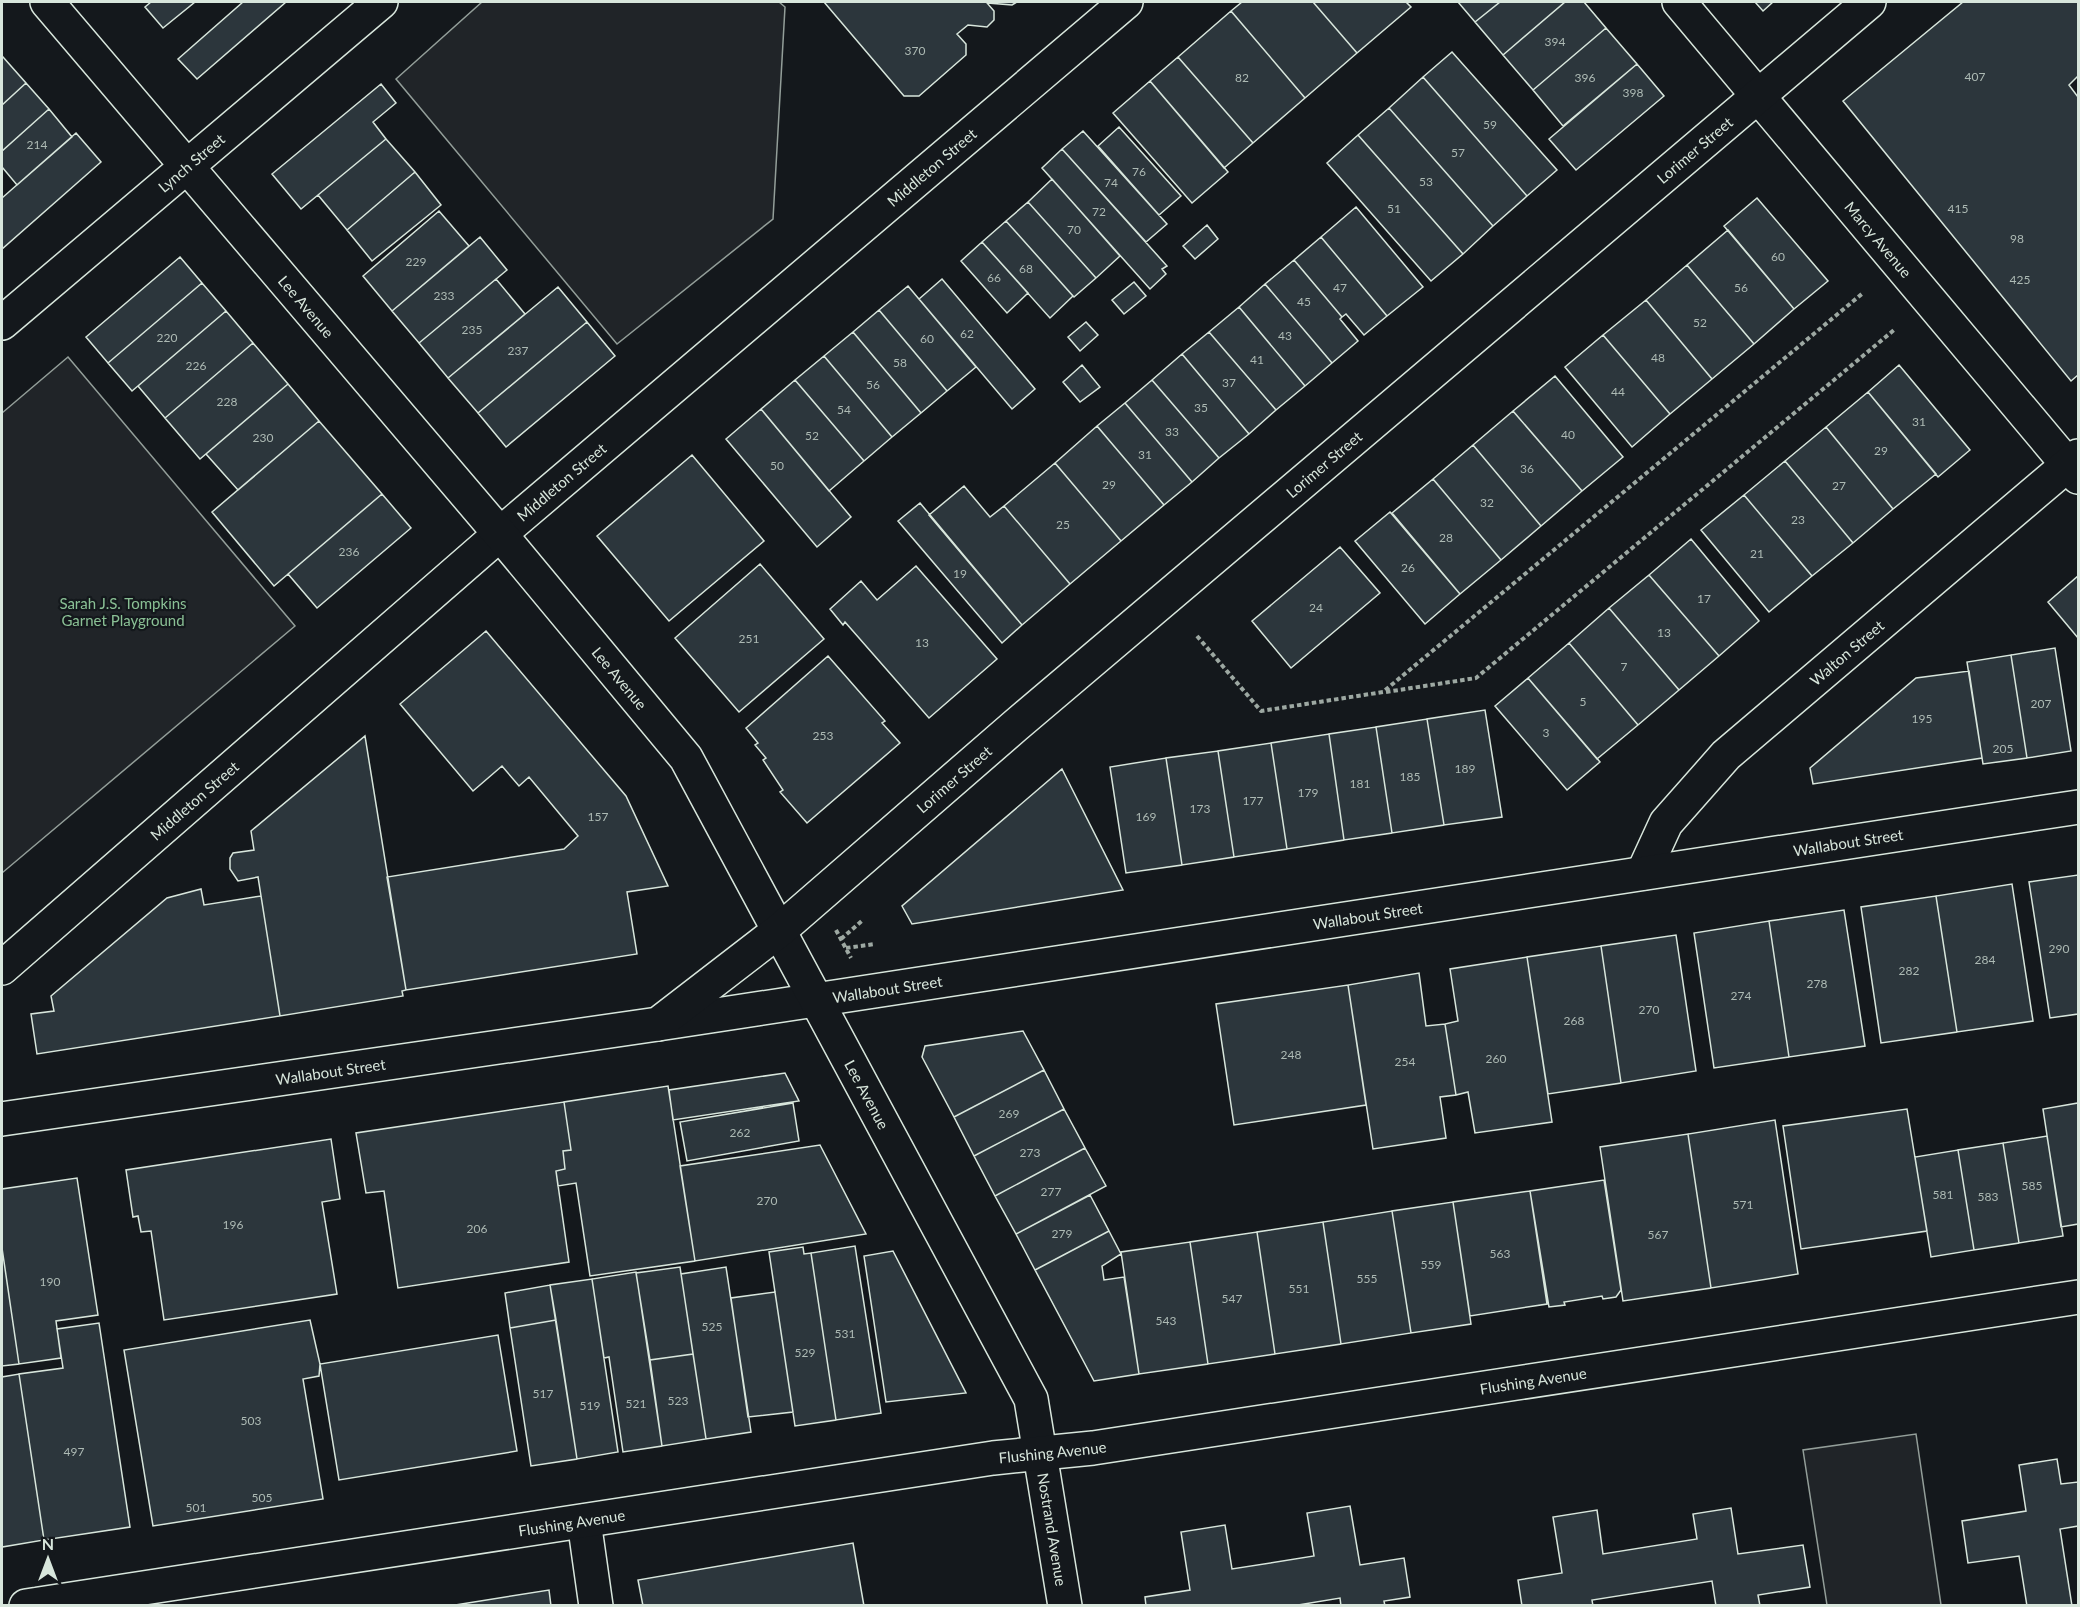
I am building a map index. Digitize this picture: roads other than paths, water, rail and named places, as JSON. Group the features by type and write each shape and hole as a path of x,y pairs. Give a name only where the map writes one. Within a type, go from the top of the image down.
{"main road":[{"name":"Lee Avenue","path":"47,2 500,534 686,758 750,882 780,930 815,1000 1031,1399 1040,1454"},
{"name":"Lynch Street","path":"2,323 381,2"},
{"name":"Middleton Street","path":"2,968 500,534 1126,2"},
{"name":"Marcy Avenue","path":"1679,2 2075,466"},
{"name":"Lorimer Street","path":"780,930 1024,718 1869,2"},
{"name":"Walton Street","path":"1643,873 1666,823 1726,754 2075,466"},
{"name":"Wallabout Street","path":"2,1119 658,1024 2079,807"},
{"name":"Wallabout Street","path":"658,1024 780,930"},
{"name":"Flushing Avenue","path":"26,1605 143,1597 584,1521 2079,1297"},
{"name":"Nostrand Avenue","path":"1040,1454 1065,1605"},
{"path":"584,1521 596,1605"}],"park label":[{"name":"Sarah J.S. Tompkins Garnet Playground","path":"123,612"}]}
